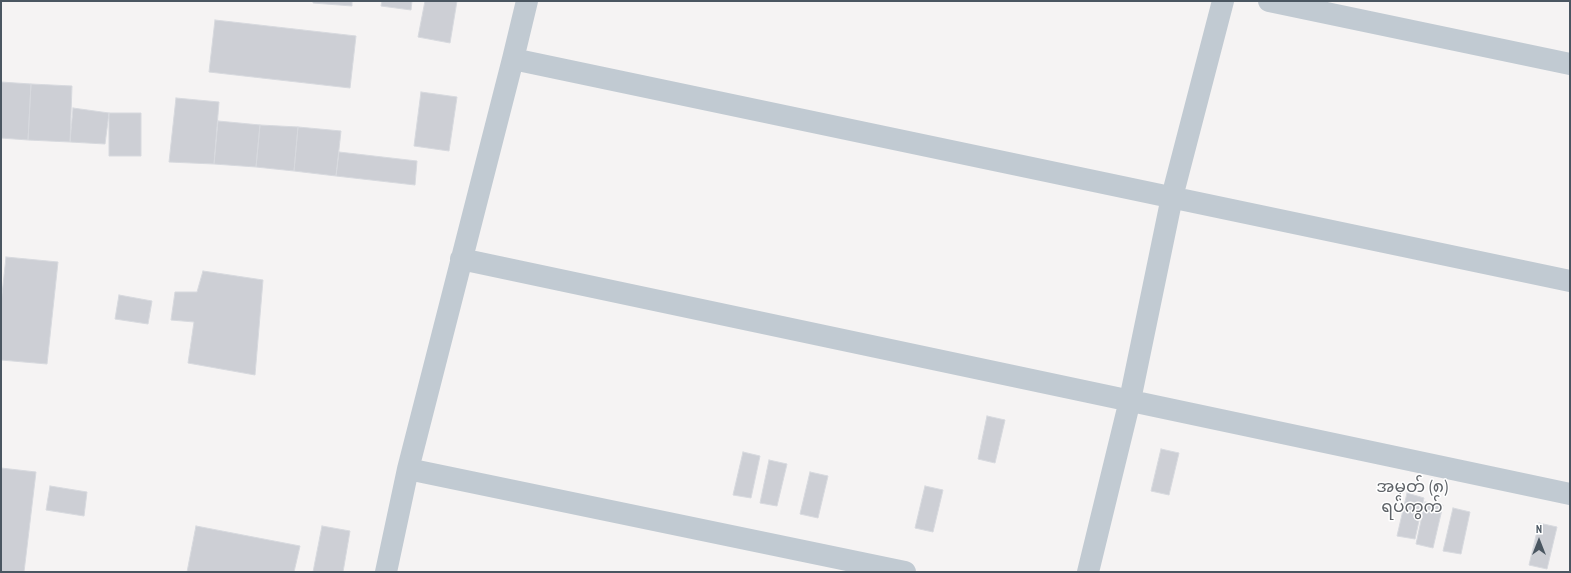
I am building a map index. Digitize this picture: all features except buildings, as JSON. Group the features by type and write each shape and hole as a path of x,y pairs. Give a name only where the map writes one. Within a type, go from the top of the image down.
{"street":[{"path":"386,572 408,469 527,1"},
{"path":"1088,572 1130,400 1172,197 1223,1"},
{"path":"1269,1 1570,64"},
{"path":"513,60 1172,197 1570,282"},
{"path":"461,259 1570,494"},
{"path":"408,469 905,572"}],"district":[{"name":"အမှတ် (၈) ရပ်ကွက်","path":"1412,497"}]}
